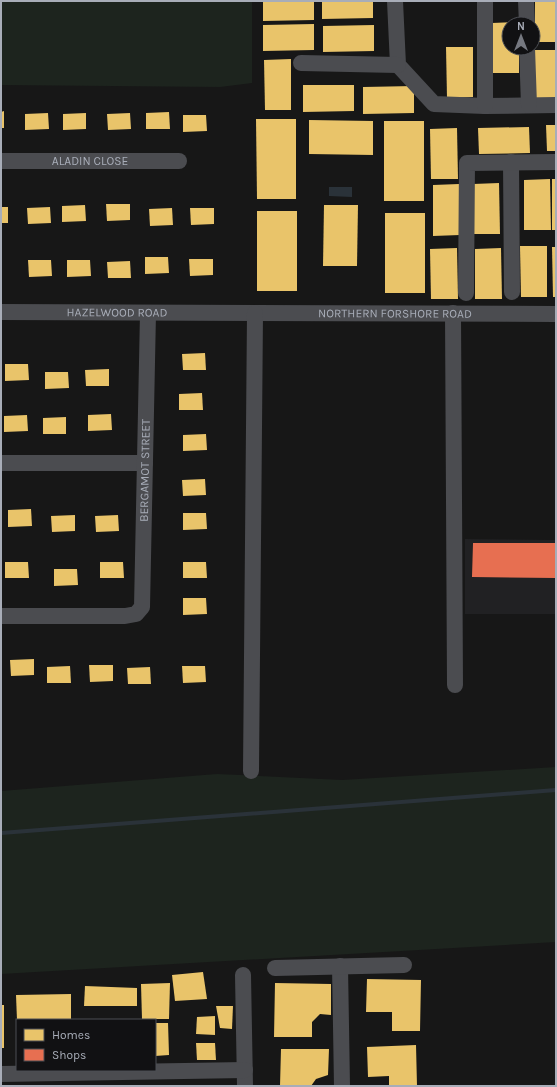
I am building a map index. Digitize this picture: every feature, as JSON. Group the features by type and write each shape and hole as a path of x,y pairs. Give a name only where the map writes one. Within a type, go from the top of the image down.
{"street":[{"path":"395,1 398,65 434,104 485,106 556,104"},
{"path":"485,1 485,106"},
{"path":"526,1 527,16"},
{"path":"527,56 529,105"},
{"path":"302,63 398,65"},
{"name":"ALADIN CLOSE","path":"1,161 179,161"},
{"path":"510,162 512,292"},
{"path":"466,293 467,163 556,162"},
{"name":"HAZELWOOD ROAD","path":"1,312 233,313"},
{"name":"BERGAMOT STREET","path":"1,616 125,616 136,614 142,607 148,312"},
{"name":"NORTHERN FORSHORE ROAD","path":"233,313 556,314"},
{"path":"251,771 255,313"},
{"path":"453,313 455,685"},
{"path":"1,463 145,463"},
{"path":"276,968 404,965"},
{"path":"340,966 342,1086"},
{"path":"243,975 245,1086"},
{"path":"1,1074 244,1070"}],"shaded area":[{"path":"1,1 252,1 252,83 220,87 1,85"},
{"path":"329,187 352,187 352,197 329,196"},
{"path":"465,539 556,540 556,614 465,614"},
{"path":"556,767 556,942 1,974 1,791 217,774 342,780"}],"building: Homes":[{"path":"263,1 314,1 314,20 263,21"},
{"path":"322,1 373,1 373,18 322,19"},
{"path":"535,1 556,1 556,42 541,42 541,16 535,16"},
{"path":"492,23 501,23 501,56 519,56 519,73 493,73"},
{"path":"314,24 314,50 263,51 263,25"},
{"path":"374,25 374,51 323,52 323,26"},
{"path":"446,47 473,47 473,97 447,98"},
{"path":"541,50 556,50 556,101 533,101 532,56 541,56"},
{"path":"291,59 291,110 265,110 264,60"},
{"path":"303,85 354,85 354,111 303,112"},
{"path":"414,86 414,113 363,114 363,87"},
{"path":"4,111 4,128 1,128 1,112"},
{"path":"169,112 170,129 146,129 146,113"},
{"path":"48,113 49,129 25,130 25,114"},
{"path":"86,113 86,129 63,130 63,114"},
{"path":"130,113 131,129 108,130 107,114"},
{"path":"183,115 206,115 207,131 183,132"},
{"path":"256,119 296,119 296,199 257,199"},
{"path":"309,120 373,121 373,155 309,154"},
{"path":"384,121 424,121 424,201 384,201"},
{"path":"546,125 556,125 556,151 547,151"},
{"path":"529,127 530,153 479,154 478,128"},
{"path":"457,128 458,179 431,179 430,129"},
{"path":"550,179 551,230 524,230 524,180"},
{"path":"552,179 556,179 556,230 552,230"},
{"path":"499,183 500,234 474,234 473,184"},
{"path":"459,184 460,235 433,236 433,185"},
{"path":"106,204 130,204 130,220 107,221"},
{"path":"85,205 86,221 62,222 62,206"},
{"path":"324,205 358,205 357,266 323,266"},
{"path":"1,207 8,207 8,223 1,223"},
{"path":"50,207 51,223 28,224 27,208"},
{"path":"172,208 173,225 150,226 149,209"},
{"path":"190,208 214,208 214,224 191,225"},
{"path":"257,211 297,211 297,291 257,291"},
{"path":"385,213 425,213 425,293 385,293"},
{"path":"520,246 547,246 547,297 521,297"},
{"path":"552,247 556,247 556,297 553,297"},
{"path":"457,248 458,299 431,299 430,249"},
{"path":"501,248 502,299 475,299 475,249"},
{"path":"145,257 168,257 169,273 145,274"},
{"path":"189,259 213,259 213,275 190,276"},
{"path":"28,260 51,260 52,276 29,277"},
{"path":"67,260 90,260 91,276 67,277"},
{"path":"130,261 131,278 108,278 107,262"},
{"path":"205,353 206,370 183,370 182,354"},
{"path":"5,364 28,364 29,380 5,381"},
{"path":"109,369 109,386 86,386 85,370"},
{"path":"45,372 68,372 69,388 45,389"},
{"path":"202,393 203,410 179,410 179,394"},
{"path":"111,414 112,430 88,431 88,415"},
{"path":"27,415 28,431 4,432 4,416"},
{"path":"66,417 66,434 43,434 43,418"},
{"path":"206,434 207,450 183,451 183,435"},
{"path":"205,479 206,495 183,496 182,480"},
{"path":"31,509 32,526 8,527 8,510"},
{"path":"183,513 206,513 207,529 183,530"},
{"path":"75,515 75,531 52,532 51,516"},
{"path":"118,515 119,531 96,532 95,516"},
{"path":"5,562 28,562 29,578 5,578"},
{"path":"100,562 123,562 124,578 100,578"},
{"path":"183,562 206,562 207,578 183,578"},
{"path":"54,569 77,569 78,585 54,586"},
{"path":"183,598 206,598 207,614 183,615"},
{"path":"34,659 34,675 11,676 10,660"},
{"path":"89,665 113,665 113,681 90,682"},
{"path":"70,666 71,683 47,683 47,667"},
{"path":"182,666 205,666 206,682 183,683"},
{"path":"150,667 151,684 128,684 127,668"},
{"path":"203,972 207,999 175,1001 172,975"},
{"path":"367,979 421,980 420,1031 392,1031 392,1012 366,1012"},
{"path":"170,983 169,1019 142,1019 141,984"},
{"path":"275,983 331,984 331,1015 320,1014 312,1022 312,1037 274,1037"},
{"path":"85,986 137,988 137,1006 84,1006"},
{"path":"71,994 71,1019 17,1019 16,995"},
{"path":"1,1005 4,1005 4,1048 1,1048"},
{"path":"216,1006 233,1006 232,1029 220,1028"},
{"path":"215,1016 215,1035 196,1034 197,1017"},
{"path":"156,1023 168,1023 169,1055 156,1056"},
{"path":"196,1043 215,1043 216,1060 197,1060"},
{"path":"416,1045 417,1086 389,1086 389,1076 368,1077 367,1047"},
{"path":"281,1049 329,1049 328,1075 316,1079 311,1086 280,1086"}],"building: Shops":[{"path":"473,543 556,543 556,578 472,577"}],"waterway":[{"path":"1,833 556,790"}]}
